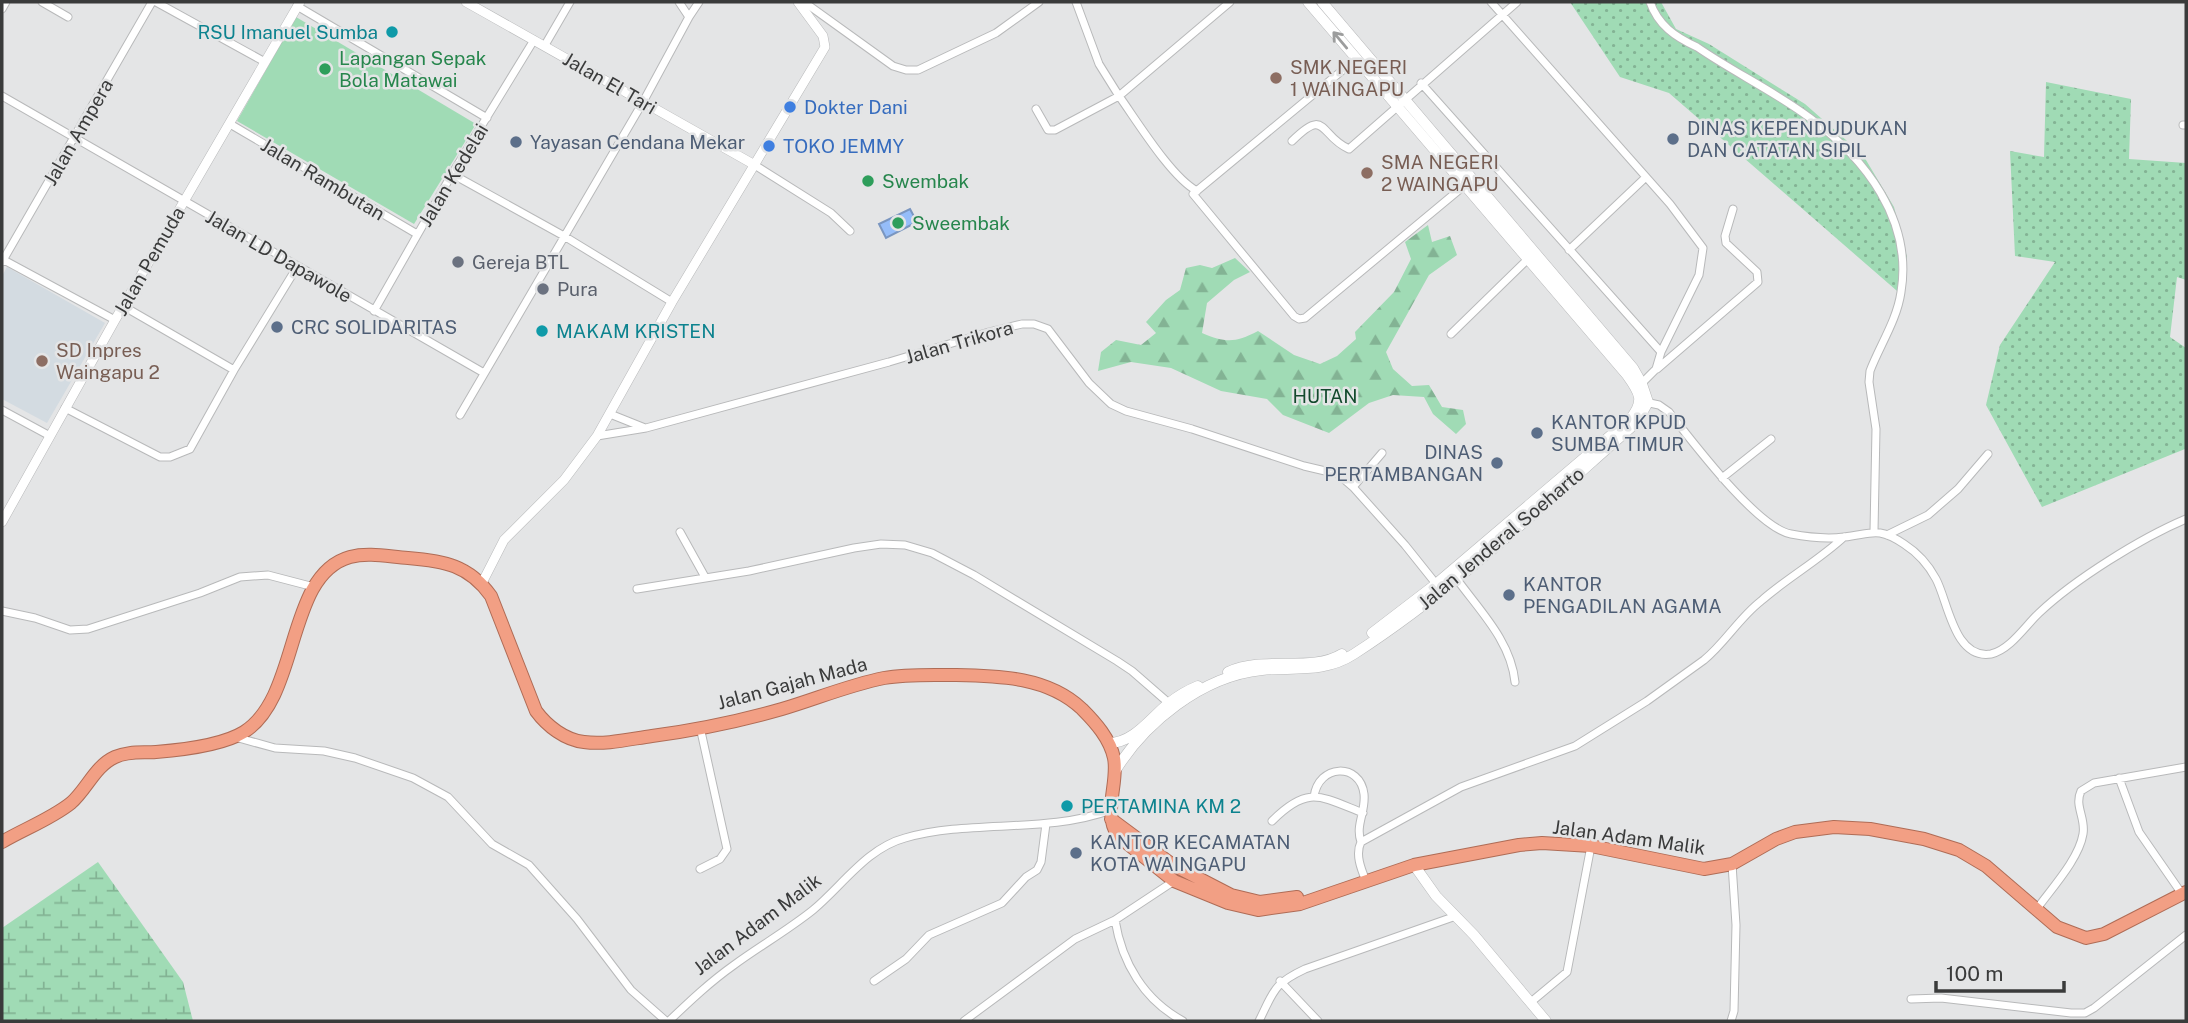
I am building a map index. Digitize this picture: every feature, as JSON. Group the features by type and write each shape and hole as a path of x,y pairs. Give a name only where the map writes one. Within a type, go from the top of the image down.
{"highway":[{"path":"2,842 70,803 110,759 132,752 167,750 222,741 246,732 270,703 314,587 332,566 345,558 362,555 448,564 469,573 482,583"},
{"name":"Jalan Gajah Mada","path":"482,583 491,596 536,711 550,726 571,739 598,742 700,727 763,714 886,678 926,675 993,676 1021,680 1058,692 1088,715 1109,743 1114,760 1111,815"},
{"name":"Jalan Adam Malik","path":"1111,815 1118,836 1174,881 1228,903 1258,911 1300,904 1414,865 1519,845 1591,846 1704,869 1732,864 1776,839 1795,832 1834,827 1870,829 1923,839 1959,850 1986,866 2036,910 2065,931 2085,938 2104,934 2184,893"},
{"name":"Jalan Adam Malik","path":"1111,815 1173,865 1240,899 1261,902 1283,900 1361,882"}],"main road":[{"path":"1322,2 1465,185 1633,368 1644,402"},
{"path":"1310,3 1356,59 1400,102 1531,256"},
{"name":"Jalan Jenderal Soeharto","path":"1109,743 1124,740 1171,706 1237,674 1321,668 1341,662 1438,588 1637,422 1644,402"},
{"name":"Jalan Jenderal Soeharto","path":"1438,588 1456,578 1537,503"},
{"name":"Jalan Jenderal Soeharto","path":"1114,773 1138,741 1171,706"},
{"path":"1414,865 1436,896 1546,1021"}],"street":[{"path":"2,9 6,2"},
{"path":"42,2 68,17"},
{"path":"154,2 265,61"},
{"name":"Jalan Ampera","path":"2,260 154,2"},
{"name":"Jalan El Tari","path":"466,2 753,164"},
{"path":"545,45 570,2"},
{"path":"679,2 690,17"},
{"path":"460,415 699,2"},
{"path":"482,583 504,540 564,480 597,436 672,302 825,47 823,36 798,2"},
{"path":"804,2 893,66 905,70 918,70 996,33 1039,2"},
{"path":"1076,2 1099,64 1119,96 1169,164 1184,182 1197,191"},
{"path":"1037,109 1048,130 1055,130 1119,96 1230,2"},
{"path":"1491,2 1699,240 1704,252 1699,275 1661,352 1656,369"},
{"path":"1292,141 1308,125 1315,124 1322,126 1349,149 1517,2"},
{"path":"1650,2 1663,25 1679,38 1823,128 1872,179 1892,212 1902,248 1903,278 1898,306 1870,371 1870,393 1876,429 1874,531"},
{"path":"299,4 487,118"},
{"name":"Jalan Pemuda","path":"2,522 123,306 299,4"},
{"name":"Jalan Kedelai","path":"374,311 452,174 534,40"},
{"path":"1356,59 1193,196 1298,319 1305,318 1465,185"},
{"path":"1422,83 1661,352"},
{"name":"Jalan LD Dapawole","path":"2,96 484,373"},
{"name":"Jalan Rambutan","path":"230,124 417,234"},
{"path":"753,164 831,213 850,231"},
{"path":"452,174 564,236 672,302"},
{"path":"1569,250 1646,177"},
{"path":"1639,386 1758,282 1758,272 1726,243 1725,236 1733,209"},
{"path":"1451,334 1531,256"},
{"path":"2,260 115,320"},
{"path":"65,408 160,457 170,457 190,449 234,370 298,267"},
{"path":"123,306 234,370"},
{"name":"Jalan Trikora","path":"597,436 646,428 933,345 1034,324 1048,330 1089,383 1111,404 1304,466 1338,474 1405,545 1438,588"},
{"path":"1644,402 1659,405 1669,412 1722,478 1777,529 1793,535 1844,537 1874,531 1908,546 1925,562 1942,592 1958,636 1967,646 1979,652 1991,654 2003,648 2042,611 2106,563 2143,540 2186,519"},
{"path":"2,410 50,436"},
{"path":"610,414 646,428"},
{"path":"1722,478 1771,439"},
{"path":"1353,487 1382,453"},
{"path":"1887,535 1928,515 1958,489 1988,454"},
{"path":"680,532 705,577"},
{"path":"1361,842 1461,787 1557,754 1647,701 1704,660 1761,600 1844,537"},
{"path":"636,589 750,571 854,548 897,544 914,547 941,557 1001,590 1117,661 1171,706"},
{"path":"2,611 25,615 70,630 88,629 200,593 240,576 268,575 314,587"},
{"path":"1456,578 1510,655 1514,682"},
{"path":"700,727 727,849 720,859 700,869"},
{"path":"234,737 275,748 324,751 355,758 413,778 449,797 492,844 529,865 577,919 623,980 668,1021"},
{"path":"2036,910 2073,858 2083,838 2084,828 2078,801 2081,791 2094,783 2186,767"},
{"path":"1314,797 1319,782 1332,771 1340,770 1355,778 1361,786 1364,794 1363,813 1358,829 1361,842 1358,851 1361,882"},
{"path":"2119,778 2139,832 2184,893"},
{"path":"1272,821 1291,802 1314,797 1328,799 1363,813"},
{"name":"Jalan Adam Malik","path":"668,1021 704,988 813,909 885,846 902,838 991,826 1046,824 1111,815"},
{"path":"874,981 906,959 929,935 1002,903 1026,877 1037,870 1041,862 1046,824"},
{"path":"1531,1002 1567,972 1591,846"},
{"path":"1731,1021 1734,1011 1736,925 1732,864"},
{"path":"966,1021 1075,939 1115,920 1174,881"},
{"path":"1259,1021 1280,981 1315,965 1455,916"},
{"path":"1115,920 1123,948 1140,987 1157,1005 1183,1021"},
{"path":"1911,999 1941,998 2085,1013 2110,997 2186,935"},
{"path":"1280,981 1318,1021"}],"shaded area":[{"name":"SD Inpres Waingapu 2","path":"7,267 105,323 47,423 2,399 2,276"}],"green space":[{"path":"1570,2 1661,2 1676,29 1709,44 1805,104 1863,155 1894,207 1907,257 1904,297 1669,93 1620,77"},
{"name":"Lapangan Sepak Bola Matawai","path":"296,17 476,124 414,224 237,121"},
{"path":"2046,82 2131,99 2129,159 2186,163 2186,280 2177,277 2170,337 2186,348 2186,436 2185,449 2042,507 1986,405 2000,345 2055,262 2015,256 2010,151 2044,157"},
{"name":"HUTAN","path":"1428,225 1432,242 1450,236 1457,255 1429,275 1386,352 1393,369 1412,386 1429,385 1442,407 1463,410 1466,424 1456,434 1433,414 1424,397 1393,395 1369,403 1329,433 1283,415 1267,399 1221,391 1171,368 1131,362 1098,371 1101,352 1116,340 1141,345 1156,333 1146,322 1166,300 1180,290 1186,268 1200,265 1212,268 1235,258 1250,272 1234,280 1207,303 1202,333 1230,340 1258,331 1294,355 1320,364 1337,356 1356,339 1355,332 1394,292 1411,259 1405,242"},
{"path":"98,862 183,982 193,1021 2,1021 2,928"}],"water":[{"name":"Sweembak","path":"910,209 917,222 886,238 879,224"}],"place":[{"name":"RSU Imanuel Sumba","path":"392,32"},
{"name":"Lapangan Sepak Bola Matawai","path":"325,69"},
{"name":"SMK NEGERI 1 WAINGAPU","path":"1276,78"},
{"name":"Dokter Dani","path":"790,107"},
{"name":"DINAS KEPENDUDUKAN DAN CATATAN SIPIL","path":"1673,139"},
{"name":"Yayasan Cendana Mekar","path":"516,142"},
{"name":"TOKO JEMMY","path":"769,146"},
{"name":"SMA NEGERI 2 WAINGAPU","path":"1367,173"},
{"name":"Swembak","path":"868,181"},
{"name":"Sweembak","path":"898,223"},
{"name":"Gereja BTL","path":"458,262"},
{"name":"Pura","path":"543,289"},
{"name":"CRC SOLIDARITAS","path":"277,327"},
{"name":"MAKAM KRISTEN","path":"542,331"},
{"name":"SD Inpres Waingapu 2","path":"42,361"},
{"name":"KANTOR KPUD SUMBA TIMUR","path":"1537,433"},
{"name":"DINAS PERTAMBANGAN","path":"1497,463"},
{"name":"KANTOR PENGADILAN AGAMA","path":"1509,595"},
{"name":"PERTAMINA KM 2","path":"1067,806"},
{"name":"KANTOR KECAMATAN KOTA WAINGAPU","path":"1076,853"}]}
